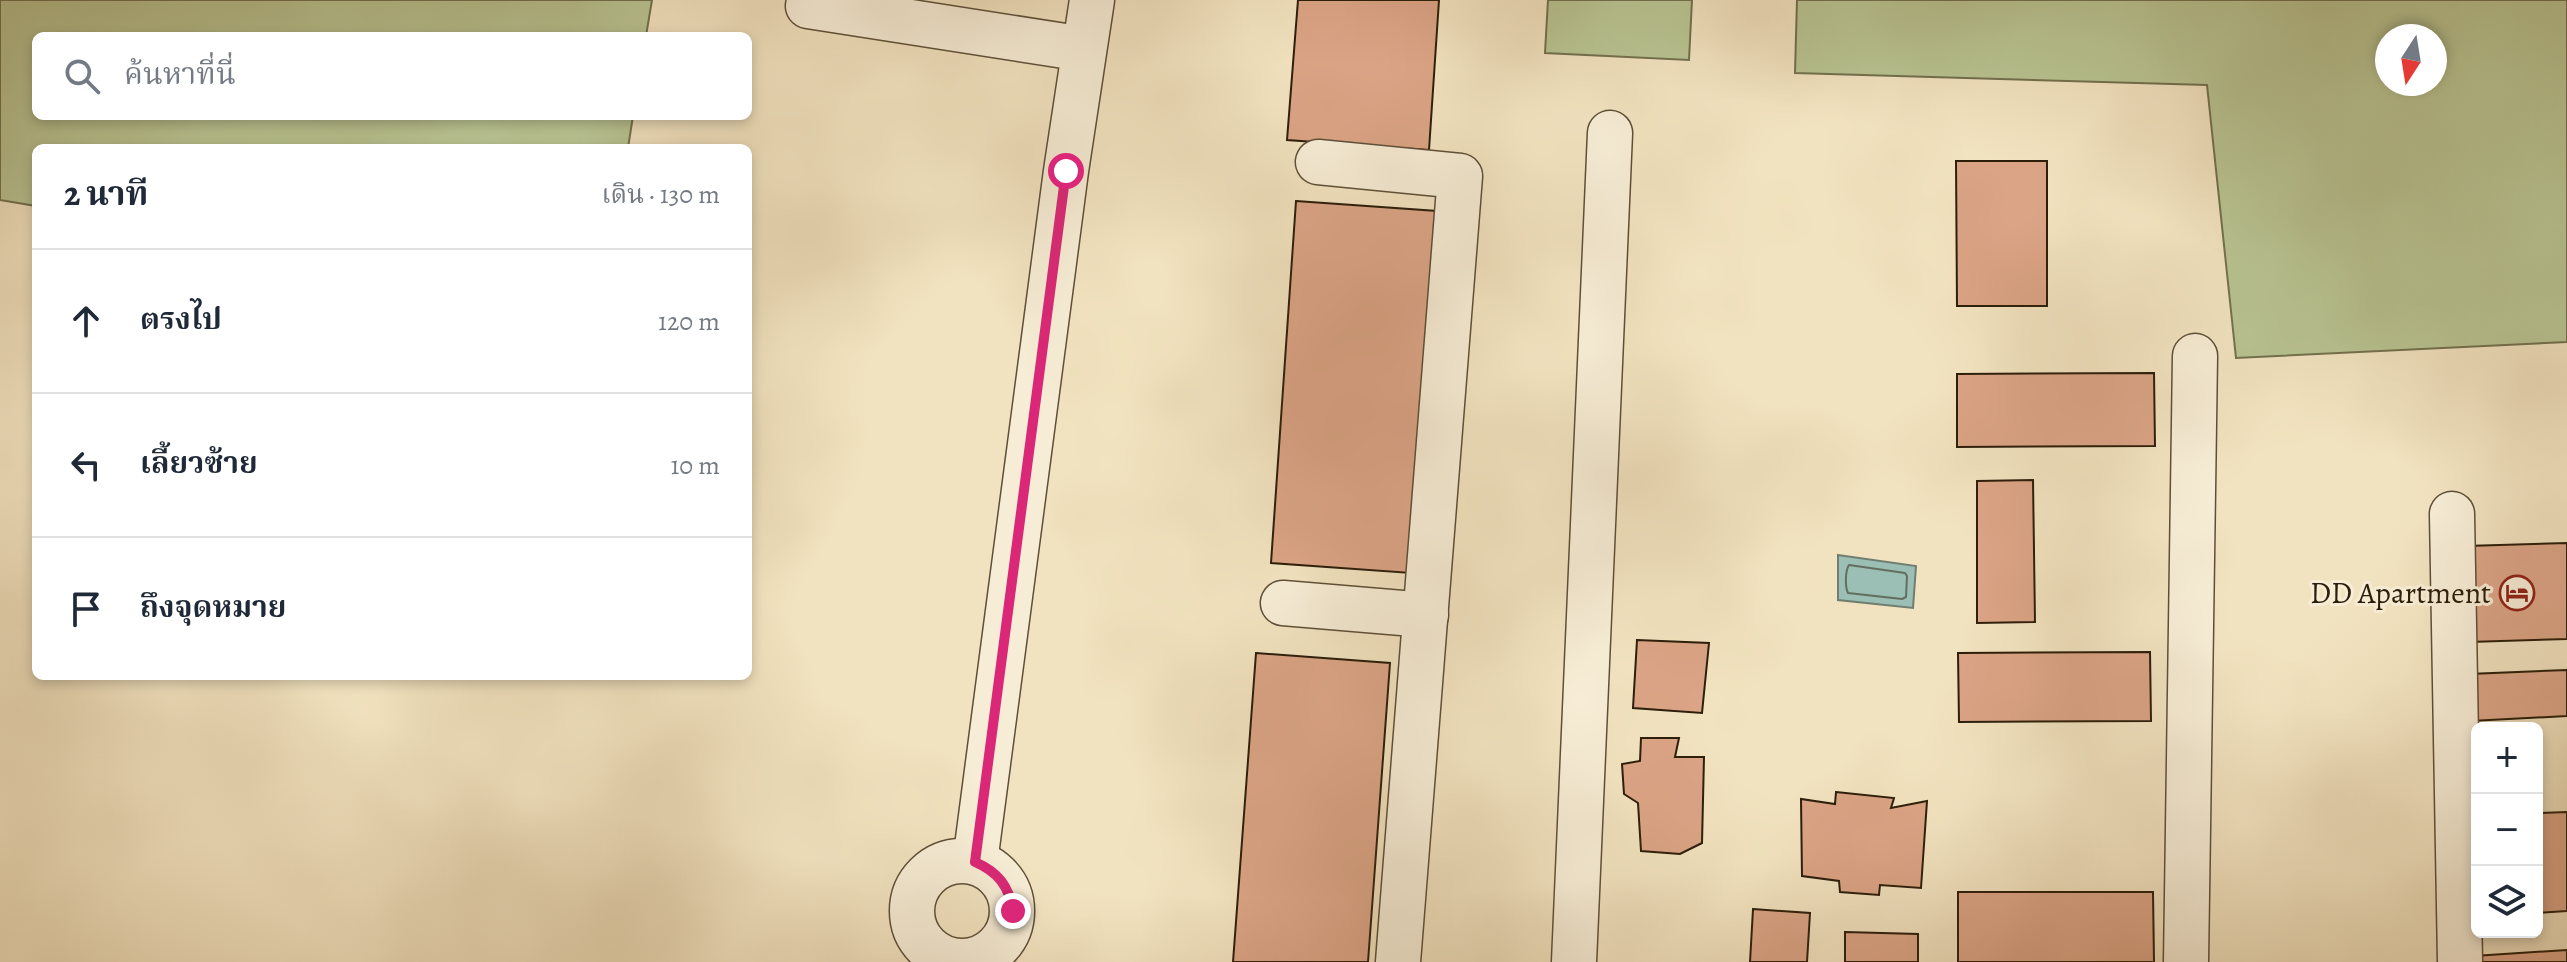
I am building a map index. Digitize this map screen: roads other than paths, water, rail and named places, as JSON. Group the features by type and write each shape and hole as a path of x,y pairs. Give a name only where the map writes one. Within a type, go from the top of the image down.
{"street":[{"path":"975,862 1066,171 1092,0"},
{"path":"808,6 1084,49"},
{"path":"1574,962 1610,133"},
{"path":"1318,162 1460,176 1398,962"},
{"path":"2186,962 2195,356"},
{"path":"2452,514 2460,962"},
{"path":"1283,603 1426,615"},
{"path":"958,861 975,862 990,869 1002,880 1010,895 1013,911 1010,928 990,953 975,960 958,962 943,958 923,943 912,920 912,903 917,887 927,874 942,865 958,861"}],"water":[{"path":"1838,555 1916,566 1913,608 1838,600"}],"place":[{"name":"DD Apartment","path":"2517,593"}]}
